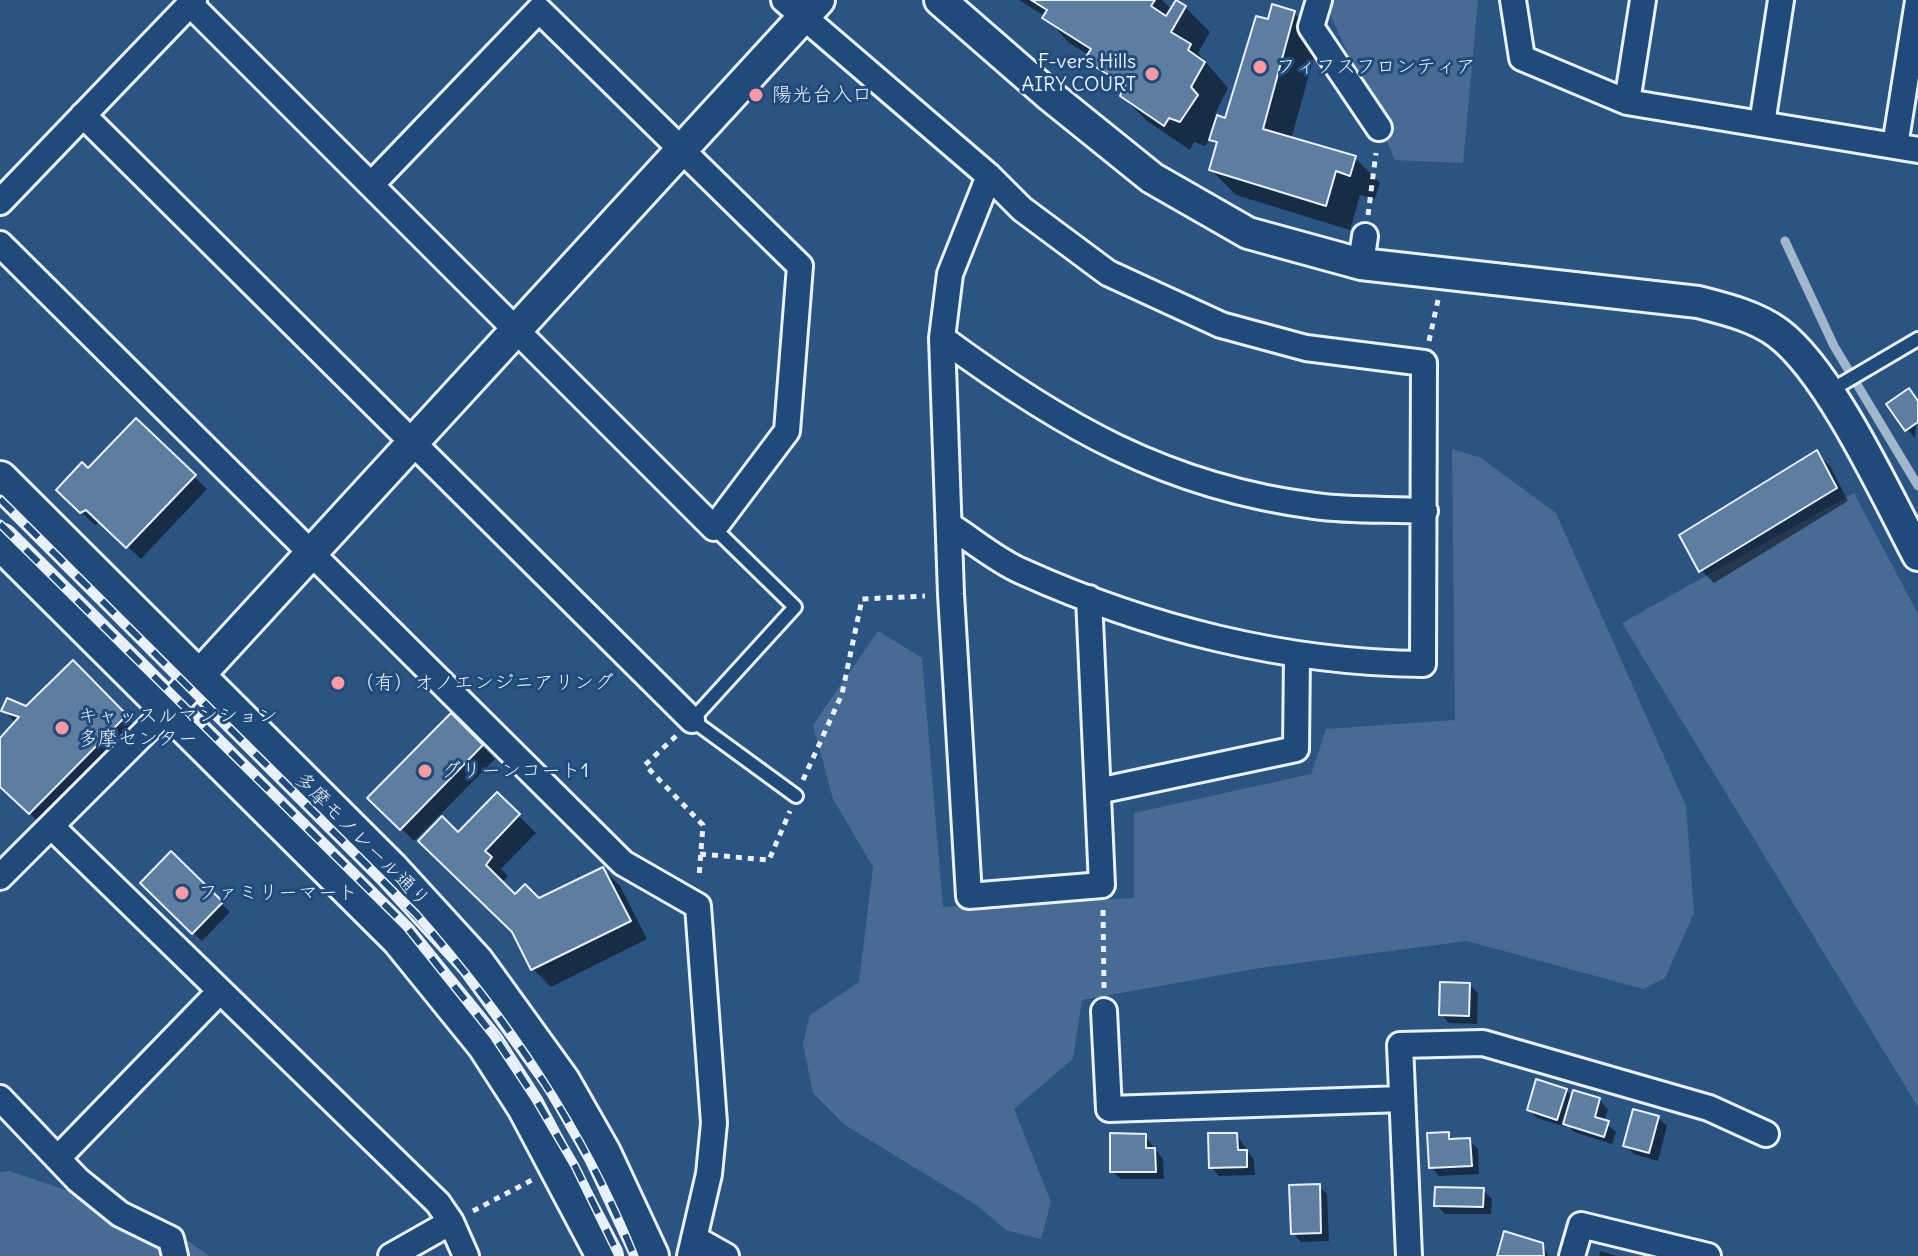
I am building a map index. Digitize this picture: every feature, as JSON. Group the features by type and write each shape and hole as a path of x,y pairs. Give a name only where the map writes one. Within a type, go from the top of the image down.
{"main road":[{"name":"多摩モノレール通り","path":"0,479 431,910 485,973 562,1081 603,1153 651,1256"},
{"path":"0,542 358,895 447,996 485,1045 525,1107 604,1256"}],"street":[{"path":"940,0 1048,94 1166,186 1248,233 1363,250 1444,272 1669,297 1738,313 1777,332 1817,372 1838,387 1918,555"},
{"path":"1319,0 1311,27 1379,128"},
{"path":"1513,0 1522,58 1627,102 1907,148 1918,1"},
{"path":"1627,102 1643,0"},
{"path":"1762,124 1781,0"},
{"path":"0,202 192,2 371,185 714,528 787,431 800,266 539,10 371,185"},
{"path":"0,877 200,677 681,152 802,6 1022,209 1108,273 1221,325 1306,348 1424,363 1423,664 1360,664 1297,655 1188,630 1089,598 1019,570 949,525"},
{"path":"83,115 692,720"},
{"path":"989,176 950,274 942,338 951,594 969,896 1102,885 1089,598"},
{"path":"0,244 623,863 698,906 714,1123 709,1174 692,1247 726,1256"},
{"path":"942,338 1019,395 1097,441 1180,474 1315,506 1425,511"},
{"path":"1098,791 1296,749 1297,655"},
{"path":"51,826 438,1203 451,1222 466,1256"},
{"path":"59,1157 220,991"},
{"path":"1104,1011 1109,1109 1402,1099"},
{"path":"1409,1256 1400,1045 1483,1043 1709,1108 1766,1134"},
{"path":"0,1098 78,1180 120,1214 171,1239 175,1256"},
{"path":"391,1256 451,1222"},
{"path":"1572,1256 1581,1225 1708,1256"}],"lane":[{"path":"1838,387 1918,339"},
{"path":"714,528 795,607 692,720 796,796"}],"path":[{"path":"1363,250 1379,128"},
{"path":"1424,363 1444,272"},
{"path":"700,854 769,860 842,694 862,599 951,594"},
{"path":"692,720 645,765 703,825 698,906"},
{"path":"1102,885 1104,1011"},
{"path":"451,1222 541,1175"}],"shaded area":[{"path":"1324,0 1478,0 1463,163 1395,160"},
{"path":"1452,449 1481,458 1556,513 1686,806 1694,913 1665,978 1643,989 1467,941 1260,968 1082,1000 1073,1059 1014,1109 1051,1202 1041,1239 1006,1230 978,1206 845,1125 813,1093 803,1044 810,1015 859,982 873,867 833,799 813,725 878,631 922,658 943,907 1134,898 1134,813 1311,774 1326,729 1455,720"},
{"path":"1854,493 1918,614 1918,1107 1622,623"},
{"path":"9,1171 160,1221 209,1256 0,1256 0,1172"}],"building":[{"name":"F-vers Hills AIRY COURT","path":"1031,0 1155,0 1151,6 1166,16 1176,0 1186,6 1171,32 1191,44 1188,50 1205,62 1191,87 1198,95 1180,122 1169,118 1164,126 1120,96 1125,85 1084,60 1091,49 1042,18 1047,10"},
{"name":"フィフスフロンティア","path":"1272,4 1295,11 1263,129 1356,156 1350,176 1336,171 1326,206 1209,170 1217,142 1209,140 1217,115 1225,118 1256,16 1268,19"},
{"path":"1909,388 1918,401 1918,422 1905,431 1886,404"},
{"path":"136,418 196,475 126,548 86,510 80,513 56,490 82,462 88,468"},
{"path":"1817,450 1837,488 1699,572 1679,535"},
{"name":"キャッスルマンション 多摩センター","path":"73,660 127,715 29,814 0,787 0,738 19,717 1,711 7,698 26,706"},
{"name":"グリーンコート1","path":"451,713 483,745 400,830 367,798"},
{"path":"497,792 520,814 485,851 492,857 486,865 515,894 525,884 539,898 603,867 631,921 531,970 512,932 418,841 442,816 458,832"},
{"path":"171,851 223,902 192,934 140,883"},
{"path":"1440,982 1470,983 1469,1016 1439,1015"},
{"path":"1536,1079 1567,1089 1557,1120 1527,1110"},
{"path":"1573,1090 1600,1098 1595,1117 1609,1121 1604,1137 1563,1124"},
{"path":"1633,1109 1659,1116 1649,1153 1623,1146"},
{"path":"1449,1132 1449,1139 1470,1138 1472,1166 1429,1168 1427,1133"},
{"path":"1110,1133 1146,1134 1146,1148 1155,1148 1156,1172 1110,1172"},
{"path":"1208,1133 1237,1133 1238,1150 1247,1150 1247,1167 1209,1168"},
{"path":"1320,1184 1321,1233 1291,1234 1289,1185"},
{"path":"1435,1187 1484,1188 1483,1207 1434,1206"},
{"path":"1504,1231 1543,1243 1544,1256 1497,1256"}],"waterway":[{"path":"1785,241 1834,346 1918,486"}],"railway":[{"path":"0,499 416,914 449,953 540,1076 591,1163 634,1256"},
{"path":"0,524 406,926 494,1036 535,1098 575,1166 619,1256"}],"place":[{"name":"フィフスフロンティア","path":"1260,67"},
{"name":"F-vers Hills AIRY COURT","path":"1152,74"},
{"name":"陽光台入口","path":"756,95"},
{"name":"（有）オノエンジニアリング","path":"338,683"},
{"name":"キャッスルマンション 多摩センター","path":"62,728"},
{"name":"グリーンコート1","path":"425,771"},
{"name":"ファミリーマート","path":"182,893"}]}
